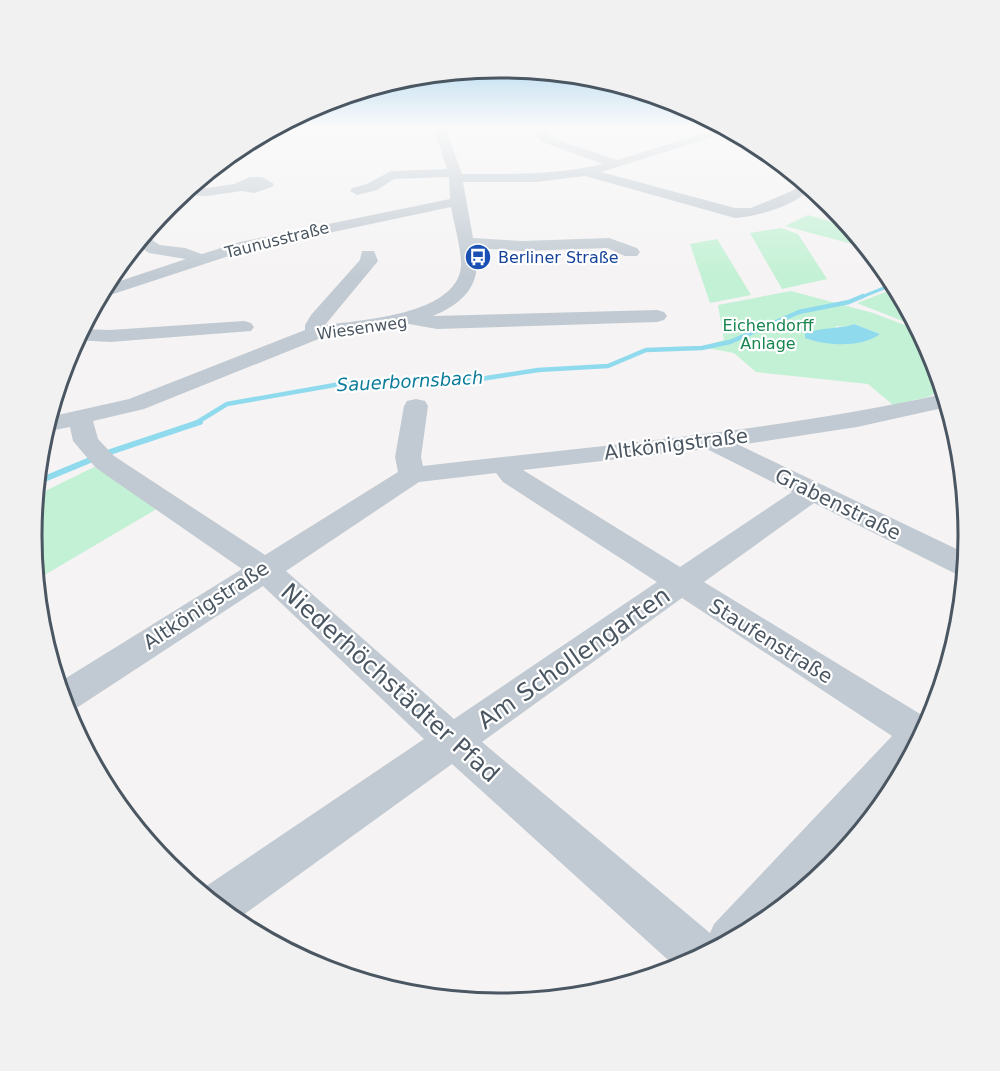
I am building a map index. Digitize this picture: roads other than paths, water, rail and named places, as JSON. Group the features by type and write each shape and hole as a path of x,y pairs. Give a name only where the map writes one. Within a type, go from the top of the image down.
{"street":[{"path":"387,193 357,191 372,187 388,176"},
{"path":"410,318 435,309 464,284 470,266 457,200 456,176"},
{"path":"502,176 555,176"},
{"path":"601,176 735,213 753,212 801,190"},
{"path":"197,192 240,188"},
{"path":"411,194 457,200"},
{"name":"Taunusstraße","path":"114,289 240,248 457,200"},
{"path":"466,243 522,246 609,243 631,252"},
{"path":"148,244 155,249 184,253 202,260"},
{"path":"316,333 315,325 318,318 369,261 368,255"},
{"name":"Wiesenweg","path":"57,422 136,404 316,333 410,318 437,323 657,316"},
{"path":"88,335 110,336 244,327"},
{"name":"Altkönigstraße","path":"70,694 263,568 412,475 711,441 857,420 938,404"},
{"path":"412,475 408,457 416,406"},
{"name":"Niederhöchstädter Pfad","path":"80,417 86,441 99,457 263,568 453,742 693,950"},
{"name":"Grabenstraße","path":"711,441 957,562"},
{"name":"Staufenstraße","path":"502,464 513,476 915,730"},
{"name":"Am Schollengarten","path":"224,901 812,491"},
{"path":"754,916 903,754"}],"water":[{"path":"854,324 880,334 872,339 853,344 823,343 805,338 805,333 811,331"}],"waterway":[{"name":"Sauerbornsbach","path":"859,298 885,288"},
{"name":"Sauerbornsbach","path":"196,423 227,404 346,383 439,378 474,380 538,370 608,366 646,350 702,348 730,342 799,312 849,302 863,296"},
{"name":"Sauerbornsbach","path":"104,454 200,422"},
{"name":"Sauerbornsbach","path":"46,478 95,458"}],"place":[{"name":"Berliner Straße","path":"478,257"}],"park label":[{"name":"Eichendorff Anlage","path":"768,334"}]}
